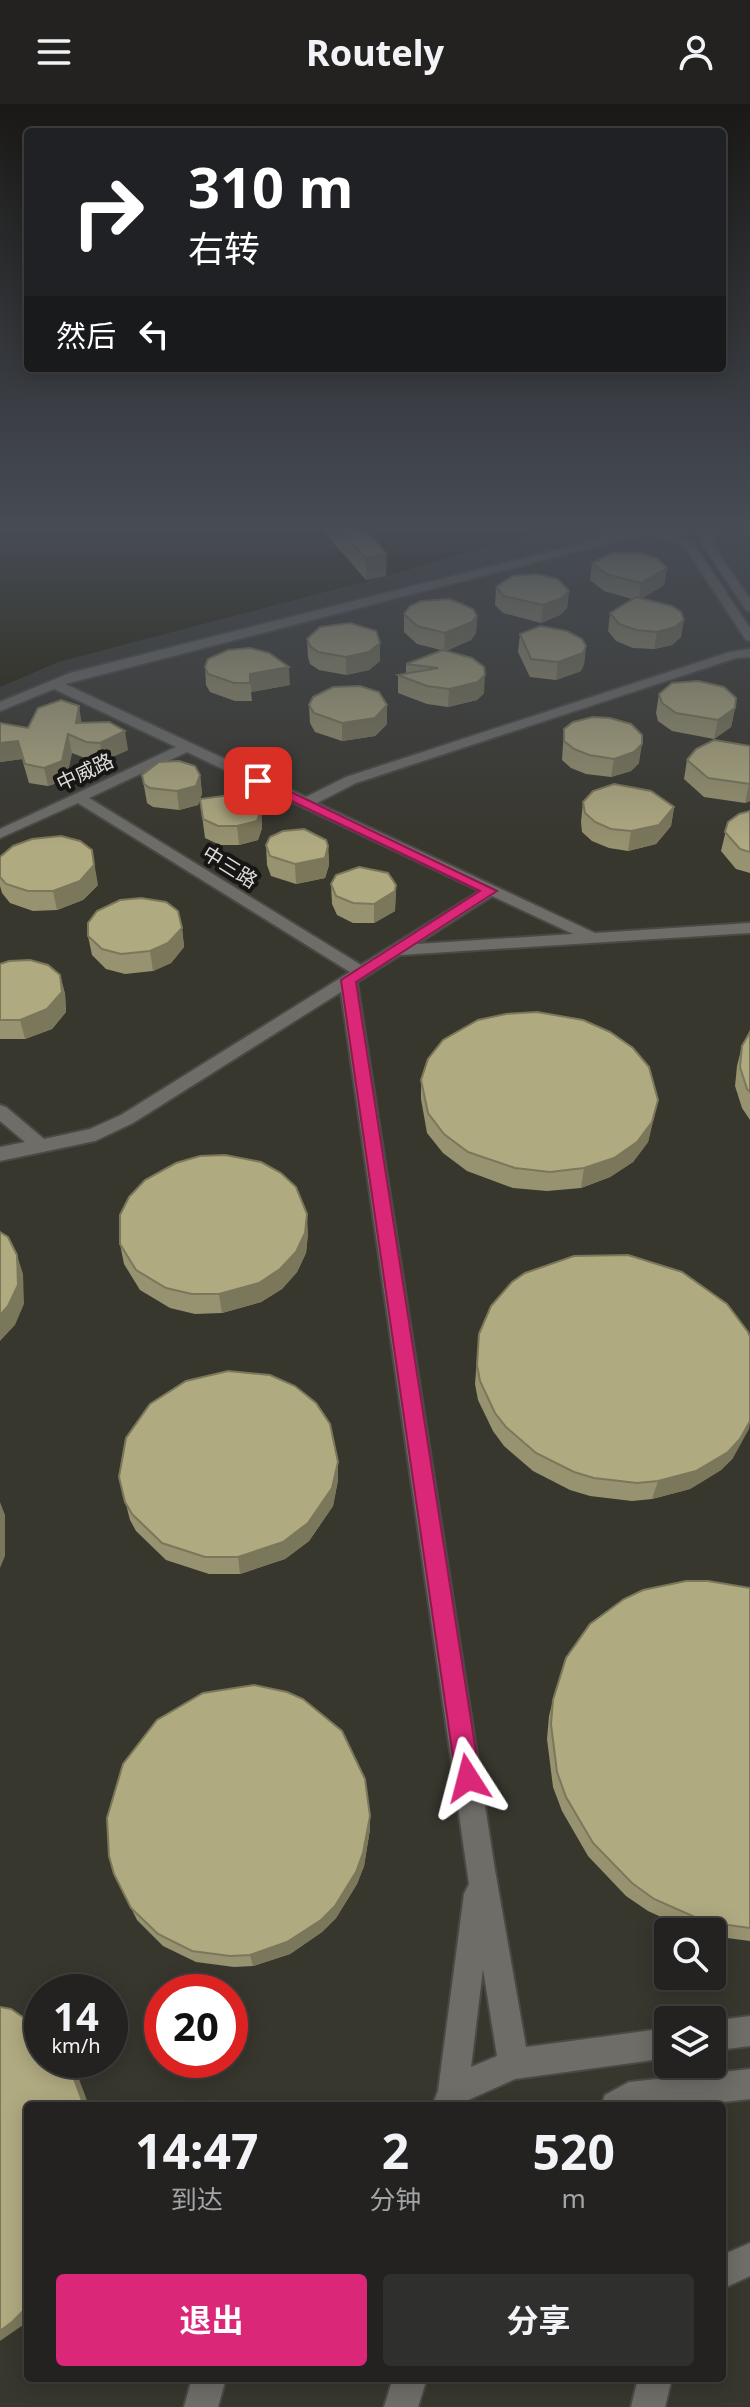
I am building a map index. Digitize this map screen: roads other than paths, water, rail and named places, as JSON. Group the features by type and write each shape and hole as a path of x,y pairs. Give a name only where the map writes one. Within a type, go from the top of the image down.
{"lane":[{"path":"0,707 90,672 246,632"},
{"path":"306,803 351,780 734,655 750,653"},
{"path":"54,684 593,938"},
{"name":"中威路","path":"0,834 186,747"},
{"name":"中三路","path":"78,797 355,976"},
{"path":"0,1154 95,1135 127,1119 490,891"},
{"path":"396,950 750,928"},
{"path":"355,976 481,1870 514,2064"},
{"path":"0,1111 41,1146"},
{"path":"450,2098 481,1870"},
{"path":"726,2034 750,2031"},
{"path":"450,2098 514,2064 654,2045"},
{"path":"622,2102 629,2097 750,2084"},
{"path":"726,2270 750,2259"},
{"path":"201,2407 208,2382"},
{"path":"401,2407 409,2382"},
{"path":"648,2407 654,2382"}]}
